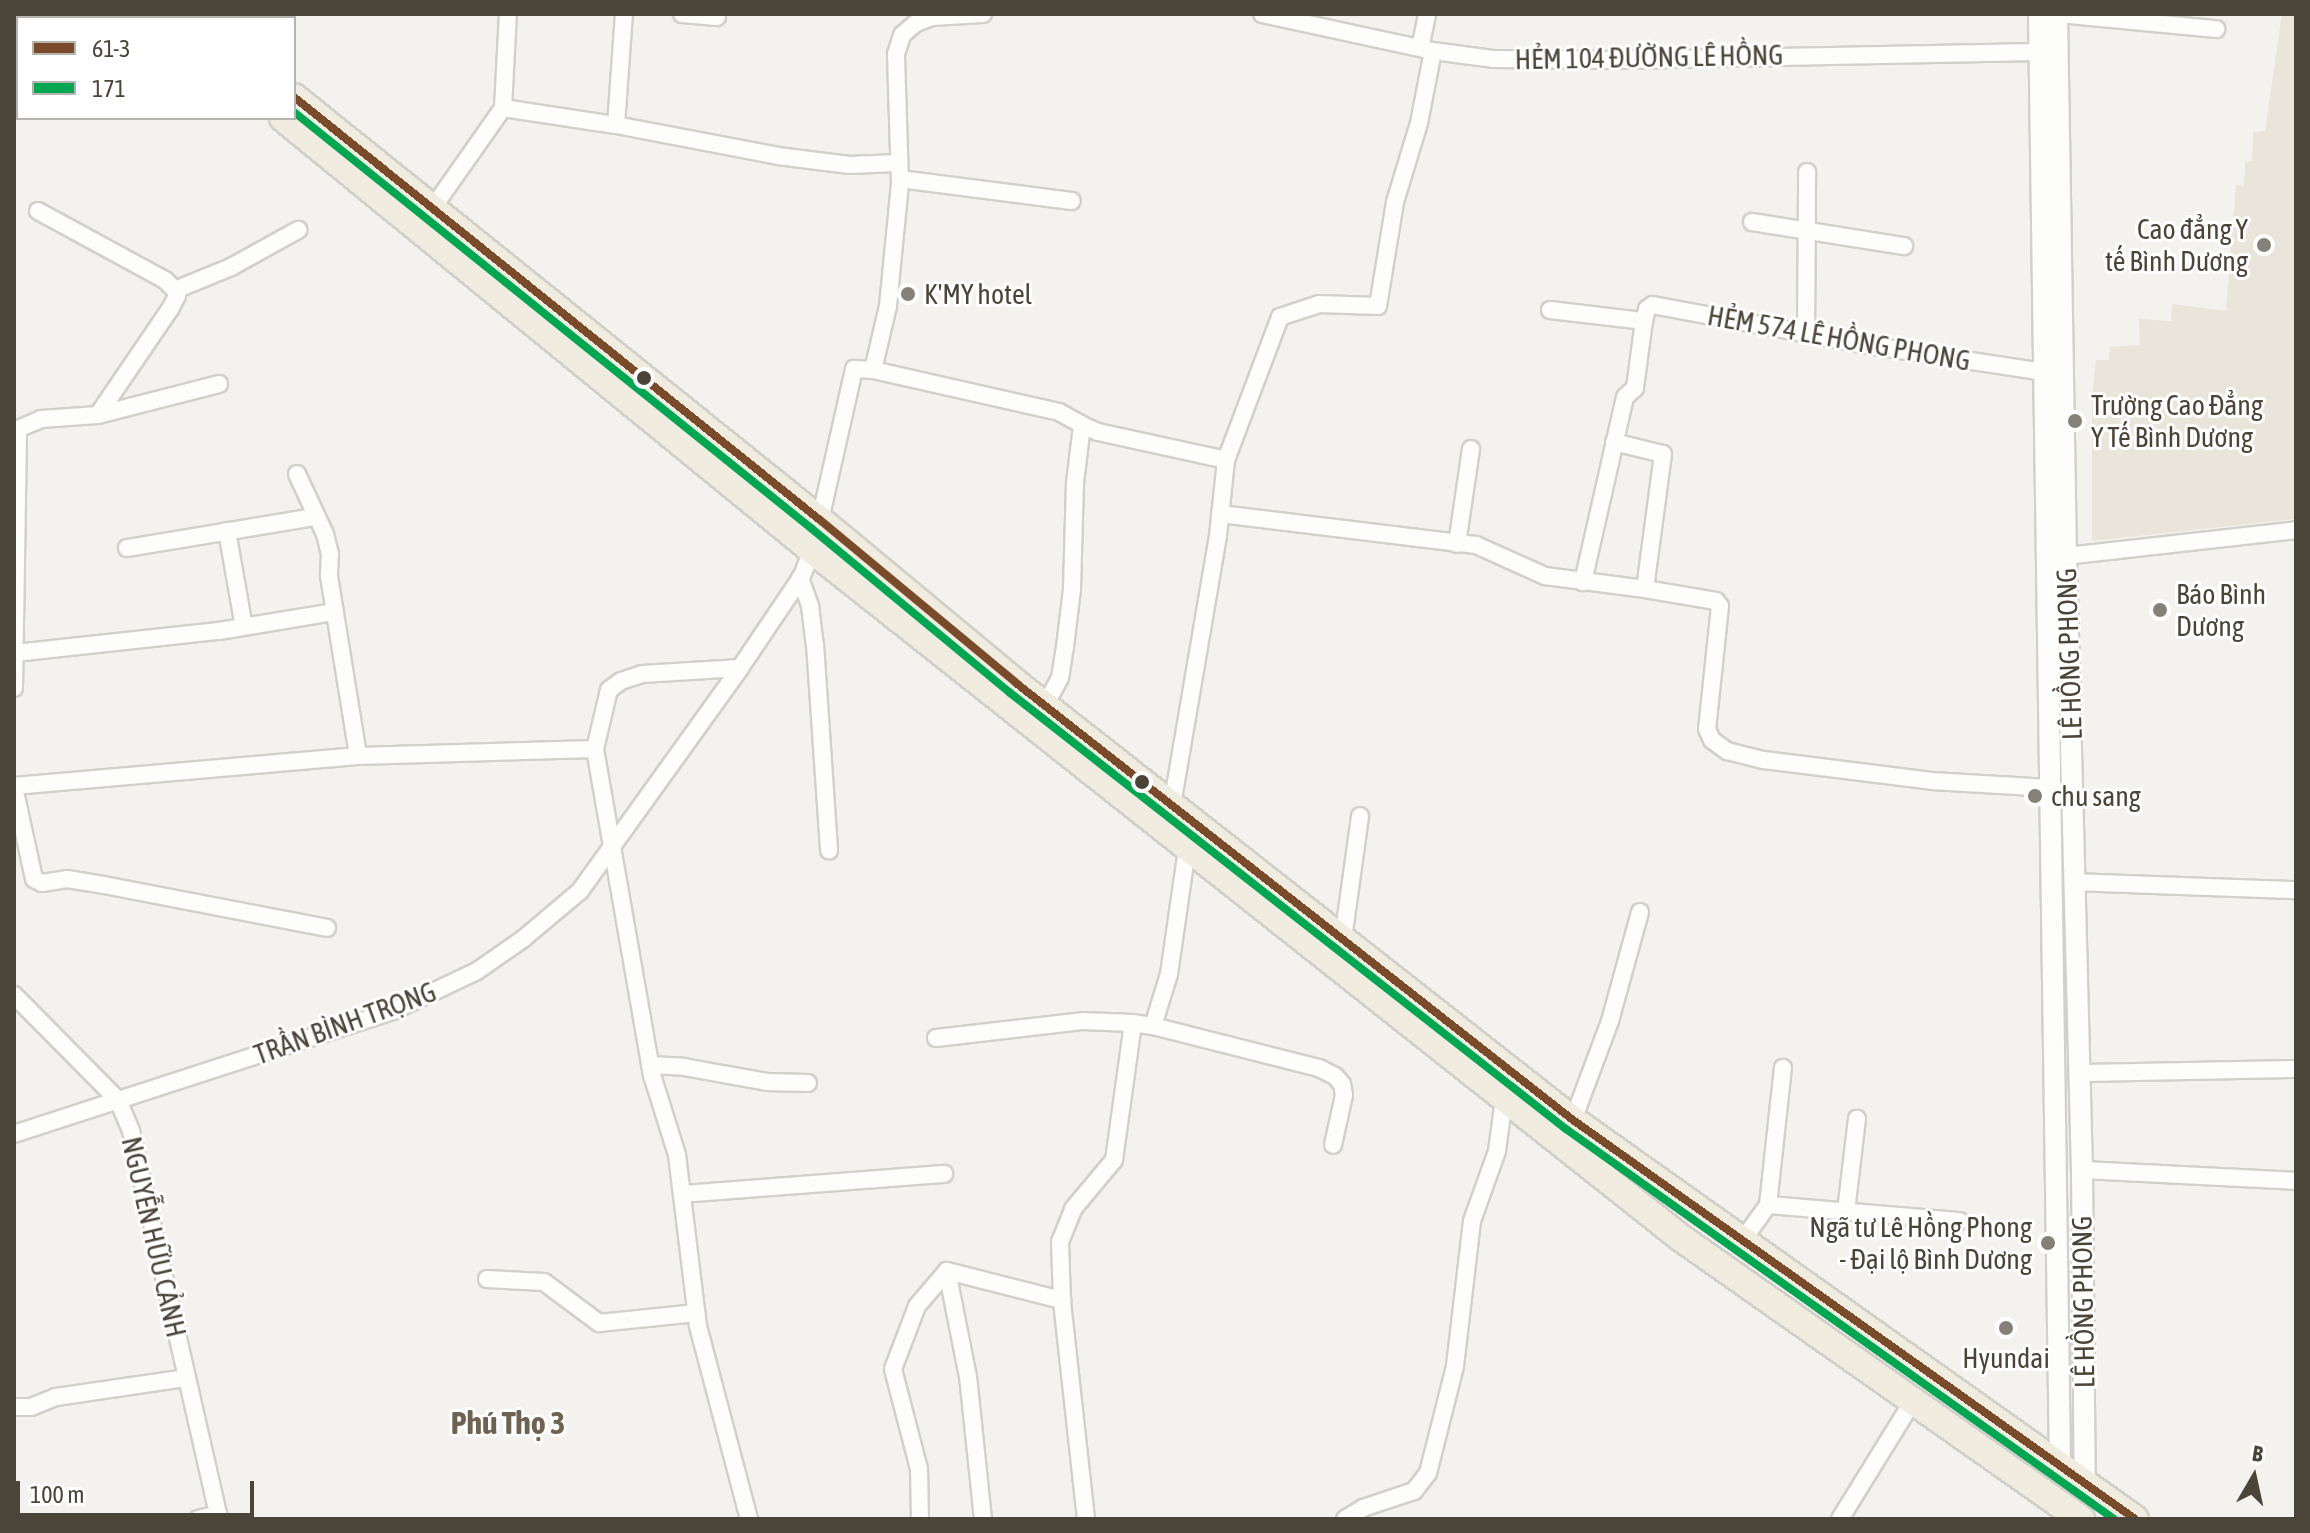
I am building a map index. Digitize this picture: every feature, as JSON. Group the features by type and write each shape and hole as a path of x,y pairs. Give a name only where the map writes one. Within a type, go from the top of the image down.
{"highway":[{"path":"296,99 1045,705 1573,1120 2135,1519"},
{"path":"285,120 812,550 1681,1238 2063,1510 2084,1519 2085,1486"},
{"path":"812,550 820,520"},
{"path":"2060,1468 2063,1510"}],"street":[{"path":"432,209 503,108 508,14"},
{"path":"616,125 624,14"},
{"path":"682,14 717,17"},
{"path":"873,370 894,268 899,171 896,54 902,35 916,23 932,17 983,14"},
{"name":"HẺM 104 ĐƯỜNG LÊ HỒNG","path":"1262,14 1427,50 1494,59 1619,60 2049,52"},
{"path":"1172,805 1220,514 1226,460 1280,317 1319,304 1378,306 1395,202 1419,123 1427,50 1427,14"},
{"name":"LÊ HỒNG PHONG","path":"2039,14 2049,52 2066,556 2082,1170 2085,1486"},
{"path":"2058,14 2216,29"},
{"name":"LÊ HỒNG PHONG","path":"2058,14 2049,52 2045,372 2060,1468"},
{"path":"503,108 616,125 778,156 899,171 1072,201"},
{"path":"1806,334 1807,172"},
{"path":"38,211 165,280 177,296 98,415"},
{"path":"1752,222 1904,246"},
{"path":"175,290 231,267 298,230"},
{"name":"HẺM 574 LÊ HỒNG PHONG","path":"1644,321 1647,309 1653,305 1806,334 2045,372"},
{"path":"1550,310 1644,321 1635,388 1625,395 1583,582"},
{"path":"820,520 854,369 873,370 1059,412 1098,432 1226,460"},
{"path":"14,688 16,428 41,419 98,415 219,384"},
{"path":"1045,705 1060,678 1065,647 1072,589 1075,483 1082,425"},
{"path":"1614,442 1663,454 1645,589"},
{"path":"1457,544 1471,449"},
{"path":"297,474 325,534 330,554 329,576 358,756"},
{"path":"1220,514 1476,545 1545,576 1716,601 1720,606 1707,729 1712,740 1727,751 1764,760 1932,781 2050,788"},
{"path":"127,548 315,517"},
{"path":"2066,556 2296,530"},
{"path":"227,531 244,627"},
{"name":"TRẦN BÌNH TRỌNG","path":"14,1134 393,1011 477,971 523,939 580,891 740,668 800,578 812,550"},
{"path":"800,578 810,606 815,644 829,851"},
{"path":"15,653 244,627 334,612"},
{"path":"740,668 642,674 621,681 609,690 595,749 614,843 650,1065 677,1155 696,1313 749,1519"},
{"path":"327,928 67,879 42,883 34,879 14,786 358,756 595,749"},
{"path":"1343,939 1360,816"},
{"path":"1153,1026 1169,974 1187,849"},
{"path":"2074,882 2296,890"},
{"path":"1573,1120 1610,1021 1640,912"},
{"name":"NGUYỄN HỮU CẢNH","path":"14,995 118,1100 131,1131 219,1516"},
{"path":"936,1038 1082,1021 1133,1023 1319,1068 1335,1076 1342,1084 1344,1095 1333,1145"},
{"path":"1086,1519 1062,1300 1060,1242 1073,1209 1114,1160 1133,1023"},
{"path":"650,1065 684,1067 767,1082 808,1083"},
{"path":"1742,1241 1768,1205 1783,1068"},
{"path":"2079,1073 2296,1069"},
{"path":"1345,1519 1363,1508 1414,1491 1428,1473 1455,1366 1472,1221 1497,1151 1504,1099"},
{"path":"1846,1211 1857,1119"},
{"path":"2082,1170 2296,1181"},
{"path":"682,1194 944,1174"},
{"path":"1768,1205 1959,1221"},
{"path":"947,1271 1062,1300"},
{"path":"920,1519 919,1469 893,1369 917,1306 947,1271"},
{"path":"947,1271 968,1377 983,1519"},
{"path":"487,1279 544,1282 590,1320 609,1324 696,1313"},
{"path":"15,1408 56,1397 187,1378"},
{"path":"1840,1519 1913,1401"},
{"path":"198,1519 219,1516"}],"shaded area":[{"name":"Cao đẳng Y tế Bình Dương","path":"2282,14 2296,14 2296,519 2092,541 2092,397 2096,360 2109,360 2110,347 2140,345 2139,319 2171,321 2172,304 2226,311 2236,185 2244,186 2245,162 2252,161 2253,132 2265,131"}],"transit line":[{"name":"61-3","path":"296,99 820,520 1016,683 1573,1120 2135,1519"},
{"name":"171","path":"296,114 812,529 1009,692 1566,1129 2114,1519"}],"place":[{"name":"Cao đẳng Y tế Bình Dương","path":"2264,245"},
{"name":"K'MY hotel","path":"908,294"},
{"name":"Trường Cao Đẳng Y Tế Bình Dương","path":"2075,421"},
{"name":"Báo Bình Dương","path":"2160,610"},
{"name":"chu sang","path":"2035,796"},
{"name":"Ngã tư Lê Hồng Phong - Đại lộ Bình Dương","path":"2048,1243"},
{"name":"Hyundai","path":"2006,1328"}],"district":[{"name":"Phú Thọ 3","path":"508,1423"}]}
